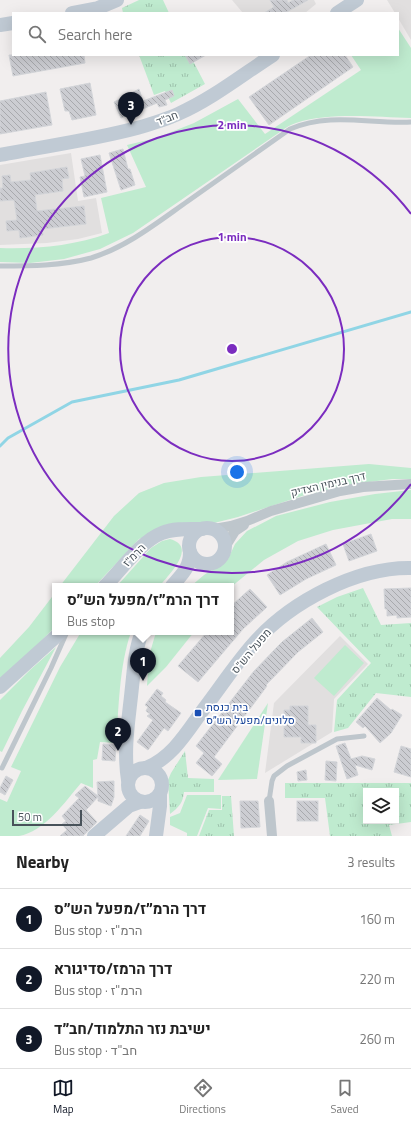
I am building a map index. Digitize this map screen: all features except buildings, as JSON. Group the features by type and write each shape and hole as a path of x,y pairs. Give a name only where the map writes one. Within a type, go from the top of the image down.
{"street":[{"path":"77,12 98,8 117,0"},
{"path":"339,12 357,0"},
{"path":"0,25 12,23"},
{"name":"חב\"ד","path":"0,154 112,135 152,124 176,115 213,95 272,56"},
{"name":"דרך בנימין הצדיק","path":"252,519 271,511 340,491 382,485 411,484"},
{"path":"175,583 187,569 190,561 190,549 193,535 208,529 231,526 252,519"},
{"path":"168,531 182,534 186,538 196,560 205,564 211,564 221,558 225,547 235,531 252,519"},
{"name":"הרמ\"ז","path":"109,583 145,544 161,533 185,529 208,529"},
{"path":"208,529 222,536 225,547"},
{"path":"177,583 193,570 205,564"},
{"name":"מפעל הש\"ס","path":"143,768 164,758 180,741 255,643 286,614 308,600 347,581 387,570 411,568"},
{"path":"0,687 58,635"},
{"path":"141,635 136,653 126,739 126,761 128,784 132,797 143,802 156,812 157,829"},
{"path":"126,739 133,762 143,768 152,769 161,777 162,789 160,794 157,829"},
{"name":"מפעל הש\"ס","path":"161,777 180,741"},
{"path":"98,833 124,799 128,784 135,771 143,768"},
{"path":"98,833 130,806 156,798 160,794"},
{"path":"270,801 272,836"}],"lane":[{"path":"0,266 63,264 90,258 114,249 156,224 290,129 304,123 337,119 411,122"},
{"path":"2,768 66,635"},
{"path":"270,801 274,776 287,766 337,739 364,736"}],"shaded area":[{"path":"232,0 314,0 316,4 306,12 242,12"},
{"path":"387,0 411,0 411,40 399,20 399,12 394,12"},
{"path":"71,153 78,201 96,198 102,233 78,239 47,243 0,245 0,165"},
{"path":"340,636 368,664 334,699 332,732 265,773 274,703"}],"green space":[{"path":"139,0 163,0 169,12 123,12 122,8"},
{"path":"399,30 411,48 411,118 338,116 323,117 293,124 133,233 100,249 64,259 30,263 0,262 0,248 55,246 82,241 109,233 101,198 146,187 127,145 156,138 194,123 238,99 265,134 361,70 352,56 399,56"},
{"path":"139,56 191,56 205,84 171,103 165,91 154,95"},
{"path":"369,464 411,468 411,479 392,479 354,484 305,495 238,517 214,523 186,524 163,529 139,539 98,583 62,583 114,516 139,493 164,483 201,477"},
{"path":"411,490 411,519 392,519 333,530 298,541 264,560 234,585 234,583 195,583 228,559 235,544 247,531 276,516 330,502 375,494"},
{"path":"170,539 178,543 182,548 182,554 179,561 162,583 120,583 151,548 162,541"},
{"path":"363,588 381,625 411,623 411,697 376,693 348,728 334,732 337,700 371,663 317,607 337,597"},
{"path":"52,597 52,630 0,683 0,658 29,627"},
{"path":"79,635 130,635 122,673 116,743 100,742 97,759 93,760 93,788 81,783 61,807 37,829 19,836 0,836 0,799 7,802 21,771 11,767 60,667"},
{"path":"155,635 192,635 166,667 147,686 149,656"},
{"path":"345,645 364,663 334,696 314,678"},
{"path":"56,647 2,752 0,751 0,700"},
{"path":"268,703 257,779 218,780"},
{"path":"185,751 188,778 214,779 214,792 184,792 183,799 180,804 170,814 168,780"},
{"path":"285,783 411,783 411,822 399,824 399,788 363,788 363,824 396,824 389,825 392,836 330,836 325,798 285,798"},
{"path":"187,795 221,795 221,809 208,808 197,836 187,836 187,833 170,825 170,817 180,813"},
{"path":"222,796 231,796 234,836 199,836 209,810 222,810"}],"waterway":[{"path":"0,446 8,438 72,402 179,380 411,312"}],"place":[{"name":"ישיבת נזר התלמוד/חב״ד","path":"131,125"},
{"name":"דרך הרמ״ז/מפעל הש״ס","path":"143,681"},
{"name":"בית כנסת סלונים/מפעל הש״ס","path":"198,713"},
{"name":"דרך הרמז/סדיגורא","path":"118,751"}]}
